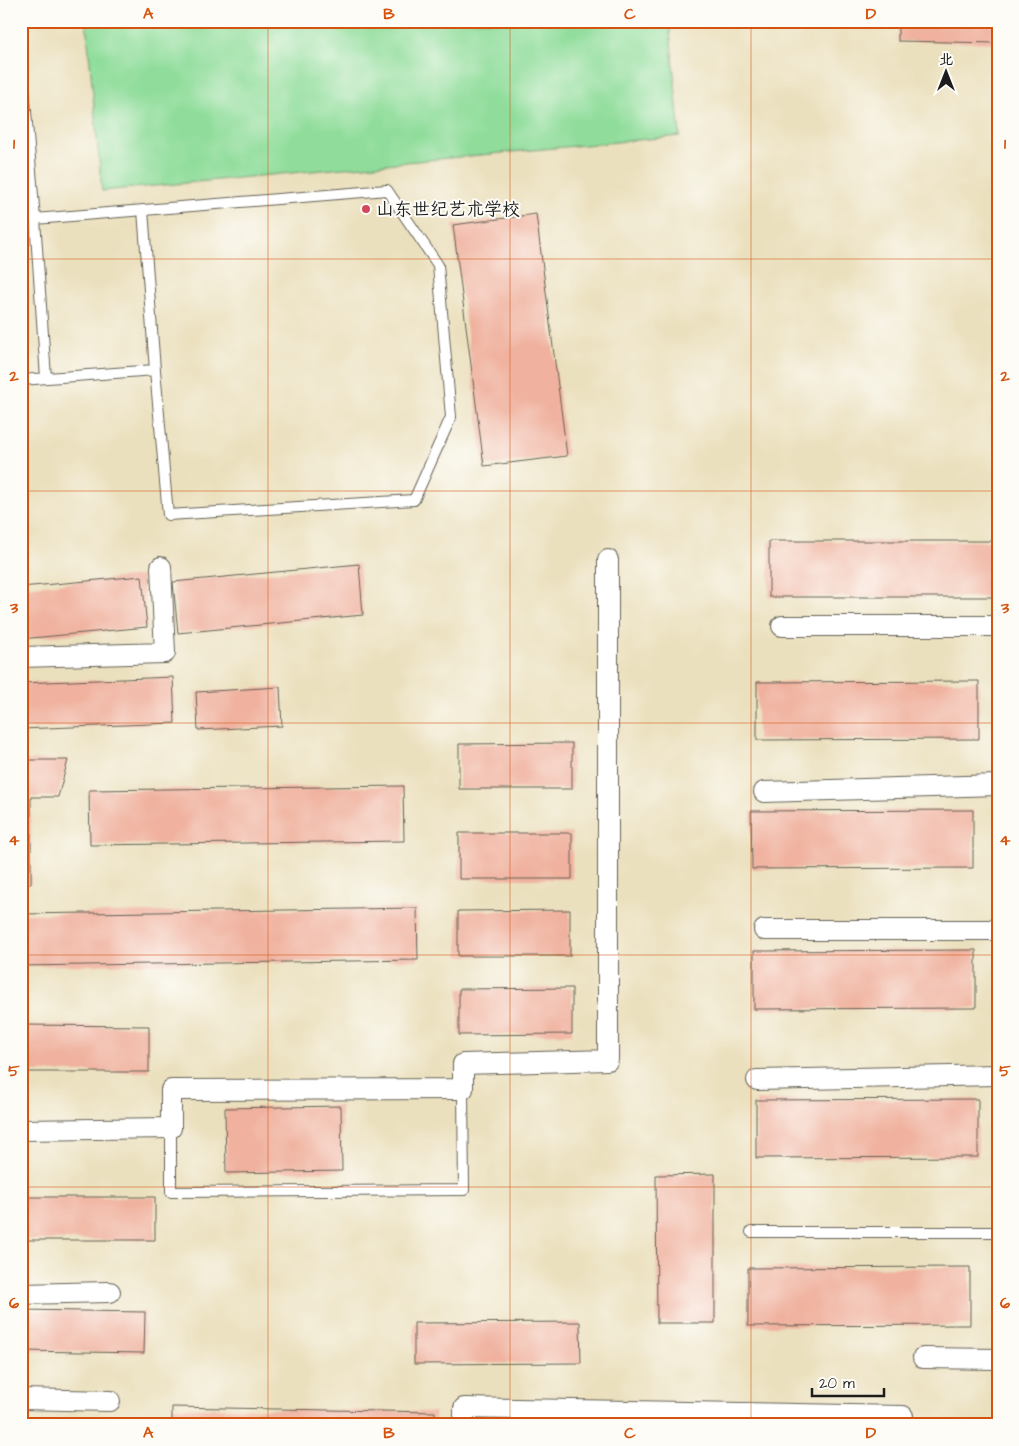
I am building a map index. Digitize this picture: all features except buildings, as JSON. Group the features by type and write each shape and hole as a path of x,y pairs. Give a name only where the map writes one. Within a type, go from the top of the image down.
{"street":[{"path":"21,1130 171,1128 171,1090 463,1089 463,1064 608,1060 608,560"},
{"path":"21,657 165,653 160,566"},
{"path":"782,626 998,626"},
{"path":"764,792 998,785"},
{"path":"764,930 998,930"},
{"path":"757,1080 998,1075"},
{"path":"21,1294 110,1292"},
{"path":"923,1358 998,1358"},
{"path":"21,1399 110,1401"},
{"path":"464,1425 464,1408 903,1416 903,1425"}],"lane":[{"path":"21,52 46,378"},
{"path":"35,219 143,210 387,190 438,265 451,417 414,500 168,515 143,210"},
{"path":"21,380 155,370"},
{"path":"171,1128 171,1192 464,1190 463,1089"},
{"path":"751,1232 998,1232"}],"green space":[{"path":"86,21 669,21 680,136 102,191"}],"place":[{"name":"山东世纪艺术学校","path":"366,209"}]}
